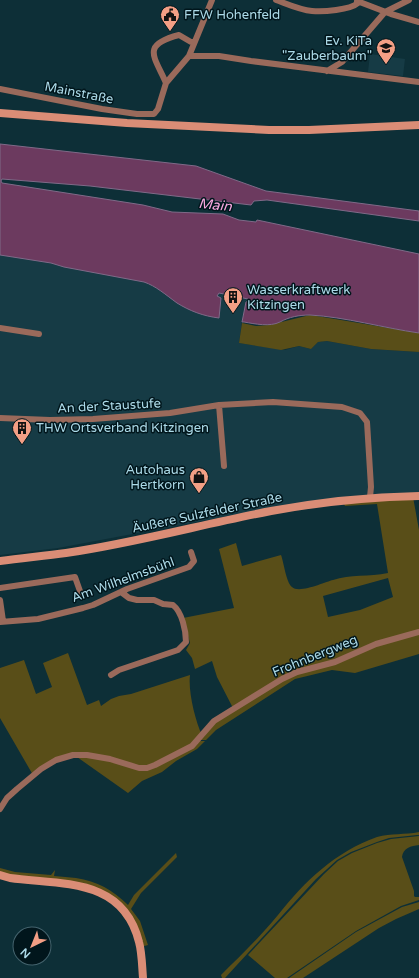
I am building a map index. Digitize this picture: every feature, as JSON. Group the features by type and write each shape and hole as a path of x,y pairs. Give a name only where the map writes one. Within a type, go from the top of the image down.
{"main road":[{"path":"0,113 127,123 269,130 309,130 419,125"},
{"name":"Äußere Sulzfelder Straße","path":"0,561 67,553 137,540 271,511 370,497 419,496"},
{"path":"0,875 17,879 89,887 99,891 113,900 125,912 135,930 140,948 143,978"}],"street":[{"path":"194,42 191,42 179,35 171,36 155,46 153,49 153,55 166,83 189,56 212,0"},
{"path":"276,0 313,11 344,9 355,5 357,1 385,12 419,22"},
{"path":"327,71 342,62 385,12 409,0"},
{"path":"189,56 219,56 419,82"},
{"name":"Mainstraße","path":"0,89 102,109 137,114 154,114 158,109 166,83"},
{"path":"0,328 39,334"},
{"name":"An der Staustufe","path":"0,418 50,420 92,419 170,413 219,405 273,402 342,407 360,413 365,418 368,427 372,487 370,497"},
{"path":"219,405 224,466"},
{"name":"Am Wilhelmsbühl","path":"1,622 38,619 93,605 121,592 189,567 194,560 191,552"},
{"path":"0,588 75,577 81,594"},
{"path":"111,675 119,670 178,650 186,642 186,636 179,612 173,605 163,604 154,600 137,600 129,598 121,592"},
{"path":"0,600 1,622"},
{"name":"Frohnbergweg","path":"0,809 7,798 17,789 41,769 56,760 73,755 87,755 110,759 139,768 147,768 192,746 217,719 289,675 329,664 354,655 368,647 419,632"}],"shaded area":[{"name":"Ev. KiTa \"Zauberbaum\"","path":"370,54 405,59 403,76 368,72"},
{"path":"0,144 196,166 266,191 419,211 419,221 267,200 254,201 251,205 90,186 2,179 1,181 2,183 143,205 172,212 223,214 239,220 256,222 257,220 419,254 419,333 337,318 310,315 294,317 276,324 262,325 242,322 248,299 219,293 217,296 221,298 219,318 213,317 197,313 177,303 157,288 144,282 64,267 51,263 0,255"},
{"path":"0,253 250,298 242,322 239,343 285,350 299,346 311,349 318,342 327,341 371,349 419,352 419,493 239,514 58,548 0,555"},
{"path":"310,315 419,333 419,352 371,349 327,341 318,342 311,349 299,346 281,350 239,343 242,323 256,326 269,325"},
{"path":"413,497 419,530 419,654 355,673 332,670 295,679 216,730 206,740 199,740 211,725 234,710 217,677 212,661 195,669 192,658 186,650 190,643 183,618 234,608 219,549 236,543 242,566 281,555 288,581 295,589 312,587 339,578 388,573 377,504 345,506 343,502","holes":["388,578 393,597 360,610 328,617 323,596"]},
{"path":"68,653 87,705 99,700 101,706 111,699 119,696 131,694 190,675 190,689 193,705 202,735 191,746 170,757 191,747 198,741 205,741 197,749 176,761 162,772 142,781 128,793 77,757 58,762 56,761 33,775 0,718 0,668 24,660 36,694 52,687 43,663","holes":["95,755 119,762 86,756 69,756"]},
{"path":"419,832 419,835 389,838 377,842 351,852 337,860 316,879 225,978 222,978 221,975 265,931 310,879 334,859 362,843 377,837"},
{"path":"419,836 419,845 410,847 404,851 402,857 414,891 414,896 419,897 419,900 401,906 356,931 287,978 275,978 248,955 338,861 352,853 377,843 391,839"},
{"path":"176,853 177,857 141,893 131,909 140,921 148,945 141,947 140,940 107,894 0,874 0,868 15,872 51,875 55,870 54,876 84,879 98,884 116,895 128,905 134,895"},
{"path":"419,902 419,909 379,928 303,978 289,978 356,932 402,907"}],"place":[{"name":"FFW Hohenfeld","path":"170,32"},
{"name":"Ev. KiTa \"Zauberbaum\"","path":"386,65"},
{"name":"Wasserkraftwerk Kitzingen","path":"233,314"},
{"name":"THW Ortsverband Kitzingen","path":"22,445"},
{"name":"Autohaus Hertkorn","path":"199,494"}],"water label":[{"name":"Main","path":"215,205"}]}
